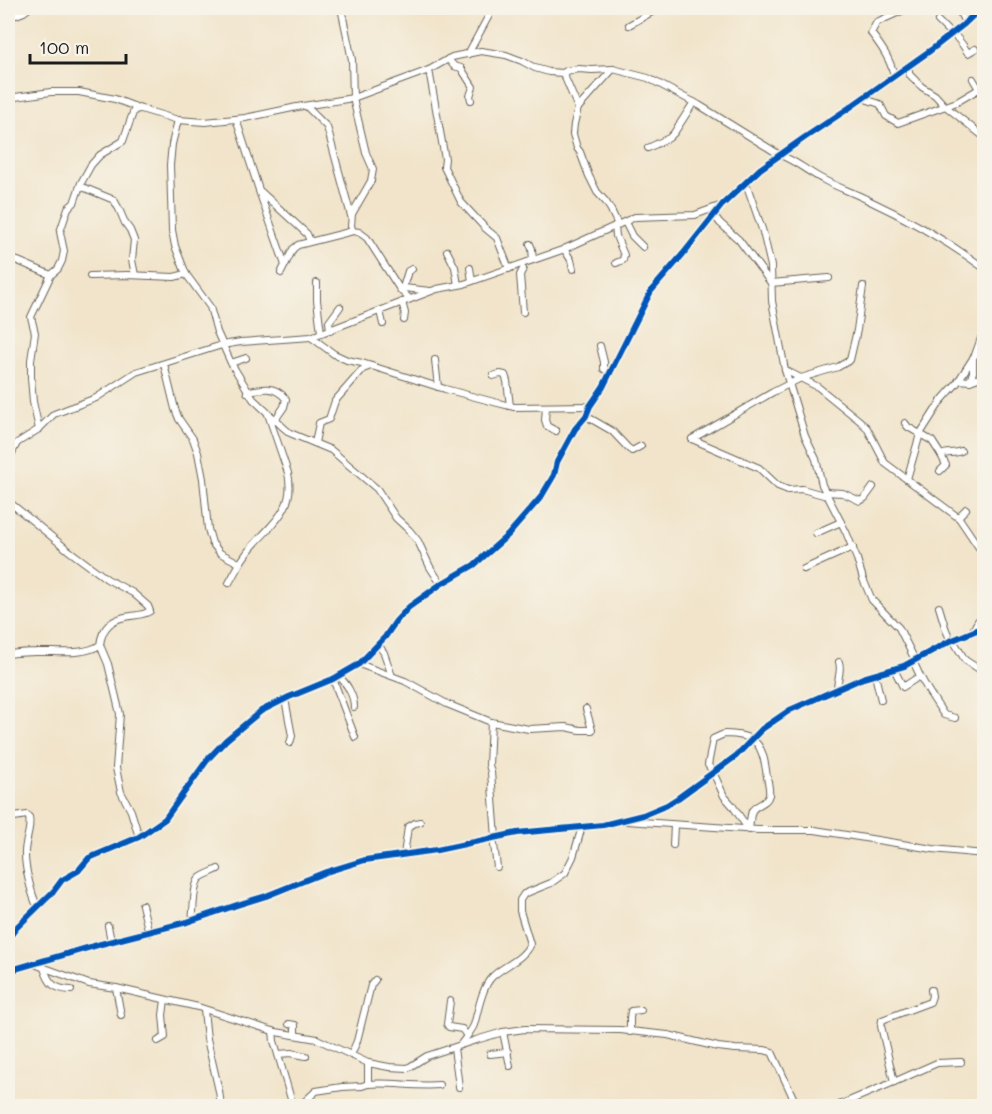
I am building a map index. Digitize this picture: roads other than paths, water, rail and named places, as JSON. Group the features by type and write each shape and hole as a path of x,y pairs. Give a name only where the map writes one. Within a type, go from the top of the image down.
{"street":[{"path":"8,18 29,8"},
{"path":"341,8 352,60 353,98 366,153 373,169 371,181 352,214 353,231"},
{"path":"468,54 493,8"},
{"path":"629,25 659,8"},
{"path":"894,76 892,66 879,42 871,33 878,22 908,8"},
{"path":"958,8 965,23"},
{"path":"8,939 62,880 78,871 89,858 139,837 165,819 208,759 261,711 359,664 409,607 441,584 474,566 507,535 541,497 554,475 575,429 586,416 603,387 651,291 684,254 713,212 760,170 952,34 981,8"},
{"path":"938,21 968,53 975,49"},
{"path":"8,98 79,92 115,99 178,120 205,122 236,119 353,98 429,70 452,57 481,51 506,55 542,70 562,74 579,69 613,69 648,78 694,102 822,179 868,200 959,249 984,268"},
{"path":"448,59 453,66 461,68 473,87 471,100"},
{"path":"909,65 909,74 922,87 935,95 984,137"},
{"path":"613,69 578,108 573,134 591,180 611,210 616,226 616,236 624,255 623,261 616,263"},
{"path":"429,70 445,159 444,167 461,202 497,238 509,269"},
{"path":"562,74 578,108"},
{"path":"862,98 880,104 886,116 898,123 957,102 982,87 973,79"},
{"path":"648,148 669,138 674,133 694,102"},
{"path":"306,106 327,127 352,220"},
{"path":"39,429 31,378 35,333 31,317 51,274 62,261 64,251 60,232 68,208 74,203 91,165 100,155 123,141 134,110 141,109"},
{"path":"236,119 285,265"},
{"path":"178,120 170,165 172,230 176,246 186,274 210,307 222,345 247,392 290,433 331,450 377,489 396,518 418,541 441,584"},
{"path":"746,183 763,232 771,266 771,283 784,370 826,494 853,547 872,600 899,628 928,692 944,715 955,718"},
{"path":"80,186 114,200 134,240 132,260 135,275"},
{"path":"259,190 307,234 310,241"},
{"path":"713,212 739,240 771,283"},
{"path":"8,460 17,443 39,429 54,414 96,398 136,372 222,345 311,337 432,291 522,267 533,260 635,218 713,212"},
{"path":"625,222 632,236 643,247"},
{"path":"280,252 310,241 353,231 359,232 367,238 410,299"},
{"path":"530,244 533,260"},
{"path":"281,273 292,249"},
{"path":"564,249 571,260 573,269"},
{"path":"447,251 455,267 458,285"},
{"path":"8,258 51,274"},
{"path":"522,267 524,272 530,274"},
{"path":"522,267 520,275 523,312"},
{"path":"470,268 472,281"},
{"path":"403,290 408,271 412,269"},
{"path":"90,276 174,277 186,274"},
{"path":"771,283 829,278"},
{"path":"317,283 321,333"},
{"path":"863,286 850,360 837,367 801,378 692,439 759,468 778,486 788,490 802,489 826,494 843,493 860,501 873,487"},
{"path":"403,290 432,291"},
{"path":"402,302 404,320"},
{"path":"330,330 329,322 340,308"},
{"path":"380,311 383,324"},
{"path":"907,479 920,434 973,358 984,330"},
{"path":"311,337 340,357 510,406 590,406"},
{"path":"600,346 604,369 610,372"},
{"path":"231,363 246,358"},
{"path":"970,381 973,372 973,358"},
{"path":"435,360 438,387"},
{"path":"164,364 179,419 193,439 198,453 208,529 213,543 220,553 239,563"},
{"path":"315,443 319,423 329,419 335,401 363,369 371,366"},
{"path":"784,370 818,387 867,428 885,463 958,517 984,555"},
{"path":"493,376 505,375 510,406"},
{"path":"959,380 970,381 984,376"},
{"path":"247,392 271,388 282,393 286,399 285,407 275,420"},
{"path":"546,407 547,426 556,431"},
{"path":"228,583 239,563 275,522 287,503 289,480 268,414"},
{"path":"586,416 612,431 632,451 641,446"},
{"path":"905,423 908,428 932,441 946,465 940,471"},
{"path":"941,455 961,451"},
{"path":"8,501 106,579 133,593 148,606 150,611 125,617 107,626 100,645 108,664 120,714 116,768 121,792 131,811 139,837"},
{"path":"958,517 966,509"},
{"path":"816,533 841,522"},
{"path":"804,569 853,547"},
{"path":"939,607 946,630 965,660 982,671 984,676"},
{"path":"972,633 984,614"},
{"path":"8,971 192,920 365,860 437,850 517,833 603,825 643,815 667,805 736,756 762,729 790,710 894,669 984,627"},
{"path":"378,644 384,653 392,676"},
{"path":"8,654 81,652 100,645"},
{"path":"837,690 840,662"},
{"path":"359,664 392,676 491,723 529,729 566,727 592,730 586,709"},
{"path":"894,669 903,687 920,676"},
{"path":"875,675 881,700"},
{"path":"336,677 344,680 354,707"},
{"path":"336,677 355,737"},
{"path":"285,699 292,736 290,743"},
{"path":"491,723 489,765 497,867"},
{"path":"724,734 742,734 753,739 757,742 765,760 770,794 766,801 754,808 751,813 749,830 724,796 708,765 713,740 724,734"},
{"path":"8,818 27,815 29,817 30,825 24,854 31,891 37,906"},
{"path":"621,821 749,830 815,830 933,849 984,854"},
{"path":"404,855 408,827 420,822"},
{"path":"673,845 674,825"},
{"path":"459,1087 458,1046 473,1027 478,1006 490,979 523,955 530,944 520,911 520,900 524,894 551,884 565,873 573,857 582,827"},
{"path":"192,920 195,886 198,878 218,869"},
{"path":"142,904 149,933"},
{"path":"108,926 111,941"},
{"path":"34,964 89,984 165,1000 273,1031 317,1039 368,1063 389,1067 408,1068 427,1056 503,1032 525,1029 576,1029 668,1035 718,1047 764,1050 772,1052 797,1107"},
{"path":"44,968 47,979 56,988 71,990"},
{"path":"351,1055 357,1041 371,985 375,980"},
{"path":"116,988 121,1015"},
{"path":"894,1082 881,1026 882,1020 930,1002 931,990"},
{"path":"158,1041 165,1037 165,1000"},
{"path":"450,1001 447,1024 449,1027 462,1029 467,1036"},
{"path":"204,1010 207,1039 221,1107"},
{"path":"630,1032 631,1011 640,1010"},
{"path":"289,1024 295,1025 295,1035"},
{"path":"273,1031 293,1107"},
{"path":"503,1032 510,1066"},
{"path":"490,1054 508,1052"},
{"path":"278,1054 291,1053 306,1056"},
{"path":"837,1107 937,1063 961,1062"},
{"path":"368,1063 368,1084"},
{"path":"300,1107 316,1091 382,1083 439,1085"},
{"path":"8,1101 9,1107"}]}
